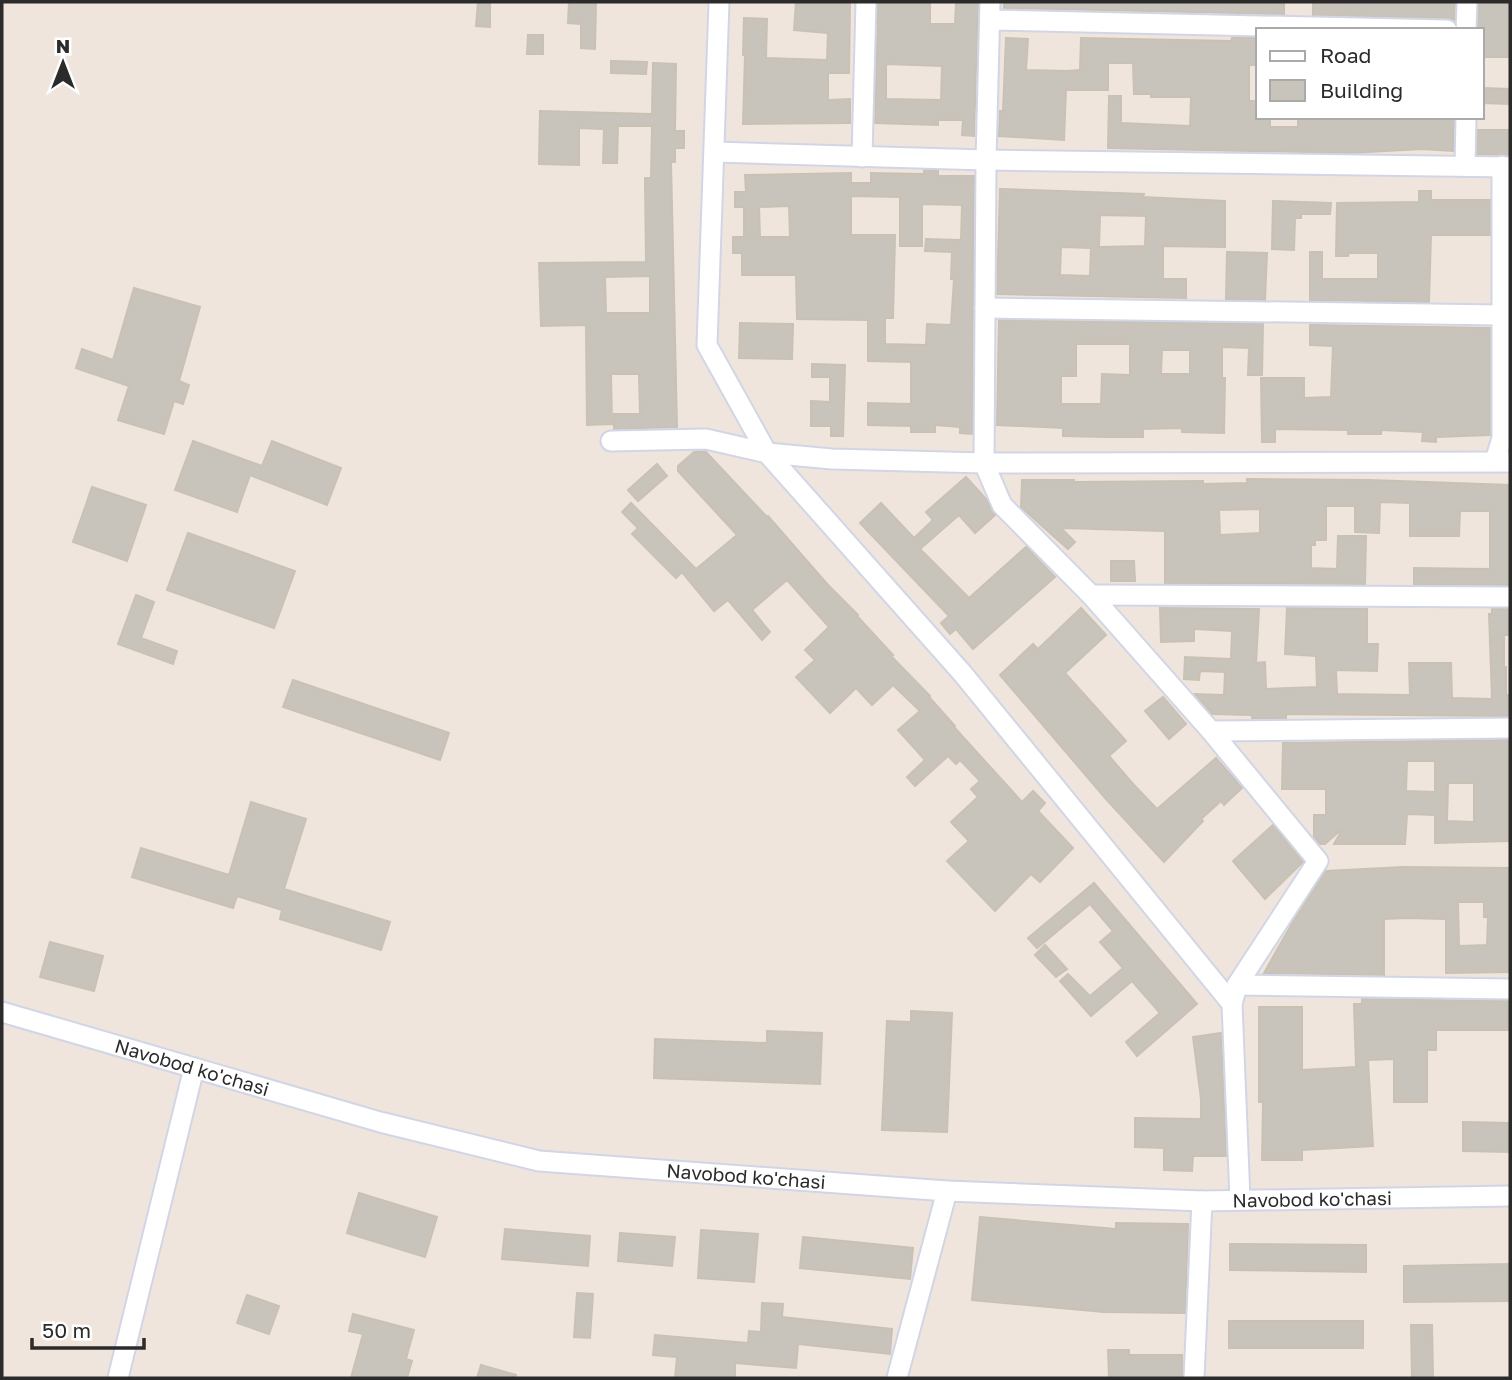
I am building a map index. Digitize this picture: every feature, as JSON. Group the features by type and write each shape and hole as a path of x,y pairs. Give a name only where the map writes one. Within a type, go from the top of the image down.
{"street":[{"path":"719,2 707,345 767,453 963,674 1234,994"},
{"path":"862,157 866,2"},
{"path":"1466,2 1466,28"},
{"path":"1240,1199 1234,994 1318,861 1211,731 1091,595 1002,505 984,463 990,11 1399,28"},
{"path":"1465,166 1466,119"},
{"path":"611,441 706,439 767,453 832,459 984,463 1502,462 1506,167 986,160 715,152"},
{"path":"985,308 1502,315"},
{"path":"1091,595 1510,597"},
{"path":"1211,731 1510,728"},
{"path":"1234,994 1510,989"},
{"name":"Navobod ko'chasi","path":"2,1012 380,1122 539,1161 947,1191 1202,1200 1510,1196"},
{"path":"118,1378 194,1068"},
{"path":"897,1378 947,1191"},
{"path":"1194,1378 1202,1200"}],"building":[{"path":"478,2 490,2 490,27 476,26"},
{"path":"569,2 596,2 595,49 581,48 581,24 568,23"},
{"path":"796,2 850,2 849,73 828,73 828,100 850,99 850,123 743,124 744,18 767,19 766,58 827,60 828,33 794,30"},
{"path":"878,2 930,2 930,24 955,24 956,2 978,2 974,136 962,135 963,120 938,120 938,125 875,123","holes":["886,64 942,66 941,100 886,99"]},
{"path":"1004,2 1284,2 1284,14 1004,8"},
{"path":"1313,2 1455,2 1454,20 1313,15"},
{"path":"1479,2 1510,2 1510,57 1484,57 1484,28 1478,28"},
{"path":"528,35 543,35 543,54 527,54"},
{"path":"1006,38 1028,39 1026,70 1067,71 1080,70 1081,38 1231,41 1232,38 1256,38 1256,65 1249,65 1249,101 1256,101 1256,119 1270,119 1270,127 1298,127 1298,119 1454,119 1453,151 1422,149 1350,153 1108,148 1109,96 1121,96 1121,123 1190,126 1191,97 1151,97 1151,94 1134,94 1133,63 1108,63 1108,90 1066,90 1064,140 999,136 1000,111 1003,111"},
{"path":"611,61 647,62 646,74 611,73"},
{"path":"653,63 676,64 675,131 684,131 684,148 675,148 675,162 671,162 677,427 614,429 614,414 640,414 639,374 611,374 612,424 587,425 586,325 541,326 539,263 646,262 645,178 651,178 652,126 618,126 617,163 603,163 604,129 579,128 579,165 539,164 540,111 652,114","holes":["650,276 650,313 606,313 605,277"]},
{"path":"1484,88 1510,89 1510,104 1484,103"},
{"path":"1478,130 1510,130 1510,155 1477,154"},
{"path":"924,170 938,171 938,176 974,176 972,434 960,433 960,427 935,425 935,432 911,432 911,426 868,425 868,403 911,404 911,362 868,361 868,320 797,319 796,275 742,275 742,253 733,253 733,237 744,237 744,207 735,207 735,192 746,192 745,175 851,173 851,183 871,183 871,173 924,174","holes":["851,196 900,197 900,246 922,246 922,204 962,205 961,240 926,239 925,251 952,252 951,279 954,279 951,325 927,324 926,345 885,344 885,318 893,318 895,235 851,235","789,206 790,237 760,237 759,207"]},
{"path":"1000,189 1144,194 1143,197 1225,201 1225,247 1163,246 1163,279 1186,279 1186,298 997,294","holes":["1100,215 1146,216 1145,246 1099,247","1061,247 1091,248 1090,276 1060,275"]},
{"path":"1419,191 1431,191 1431,200 1490,200 1490,235 1431,235 1429,302 1310,300 1310,252 1322,252 1322,279 1378,279 1378,253 1336,256 1337,203 1419,202"},
{"path":"1273,201 1331,203 1330,214 1301,214 1301,218 1295,218 1294,250 1272,249"},
{"path":"1227,252 1267,253 1265,300 1226,299"},
{"path":"134,288 200,307 179,381 189,385 183,404 174,401 164,434 118,420 129,386 76,368 82,349 113,360"},
{"path":"999,320 1263,324 1262,375 1248,375 1249,348 1222,347 1222,378 1225,378 1224,433 1182,432 1182,428 1143,429 1143,437 1063,436 1063,428 997,425","holes":["1076,344 1130,344 1130,375 1102,374 1101,404 1061,404 1061,376 1076,376","1162,350 1190,350 1190,374 1161,374"]},
{"path":"740,323 793,324 792,359 739,358"},
{"path":"1310,325 1490,328 1490,435 1436,437 1436,442 1422,441 1423,432 1381,430 1381,434 1348,434 1348,430 1275,429 1275,442 1262,442 1261,378 1304,378 1304,398 1331,397 1333,346 1310,345"},
{"path":"812,364 845,365 843,436 831,436 831,426 811,426 811,401 830,402 830,377 812,377"},
{"path":"193,441 262,466 272,441 341,468 327,505 250,475 237,512 175,490"},
{"path":"705,451 858,615 893,655 891,656 930,696 954,727 1022,802 1033,791 1045,803 1038,811 1073,848 1040,882 1031,874 995,911 947,861 969,841 951,822 978,797 971,789 980,781 960,760 956,764 948,756 915,786 907,777 925,760 898,730 920,711 893,685 872,705 856,688 830,713 796,677 815,660 805,650 829,627 787,580 752,610 770,632 762,640 728,600 714,611 682,572 676,578 632,534 638,528 622,512 631,503 696,569 737,535 678,471 678,466 694,452"},
{"path":"657,464 667,476 638,501 628,490"},
{"path":"966,477 987,500 995,515 975,533 959,515 920,549 969,598 1026,547 1055,577 973,649 956,629 950,634 941,623 949,616 860,523 881,503 914,538 933,520 926,512"},
{"path":"1247,479 1510,485 1510,585 1414,584 1414,568 1490,569 1490,511 1460,511 1459,536 1410,536 1410,503 1380,502 1379,533 1355,532 1355,506 1326,506 1326,540 1315,540 1315,545 1311,545 1311,568 1337,569 1338,536 1366,536 1365,584 1165,583 1165,531 1061,528 1075,542 1068,549 1021,507 1022,480 1247,483","holes":["1260,509 1260,533 1220,535 1219,510"]},
{"path":"92,487 146,505 127,561 73,542"},
{"path":"188,533 295,571 274,628 167,590"},
{"path":"1111,561 1134,561 1135,581 1111,581"},
{"path":"136,595 154,602 141,638 177,651 173,664 118,644"},
{"path":"1081,608 1106,635 1065,673 1126,741 1109,756 1134,785 1157,809 1216,758 1242,788 1224,805 1221,801 1201,819 1203,821 1164,862 1000,675 1033,644 1038,649"},
{"path":"1160,608 1259,609 1256,663 1265,662 1266,689 1317,687 1316,656 1285,654 1287,608 1367,609 1367,644 1378,644 1377,671 1336,670 1337,694 1410,695 1409,663 1451,663 1452,698 1492,699 1489,614 1492,614 1492,609 1510,609 1510,635 1504,635 1504,667 1506,695 1510,695 1510,716 1286,714 1286,718 1252,718 1252,715 1212,714 1195,694 1224,695 1225,672 1200,671 1199,680 1184,679 1185,657 1231,659 1232,631 1194,629 1194,641 1161,642"},
{"path":"293,680 449,733 440,760 283,707"},
{"path":"1163,697 1186,724 1169,739 1145,711"},
{"path":"1510,740 1510,841 1435,843 1435,815 1407,814 1405,844 1334,844 1343,828 1325,844 1320,844 1314,837 1314,815 1326,815 1326,789 1282,789 1283,743","holes":["1407,761 1435,761 1435,792 1406,791","1448,783 1474,783 1474,822 1447,821"]},
{"path":"251,802 306,819 284,889 390,922 381,950 280,919 282,910 237,896 233,908 132,877 141,848 229,875"},
{"path":"1273,825 1303,862 1265,899 1233,861"},
{"path":"1403,867 1510,868 1510,972 1446,973 1446,919 1407,918 1384,919 1384,975 1264,973 1326,871","holes":["1458,902 1484,902 1484,917 1488,917 1487,945 1459,946"]},
{"path":"1094,883 1197,1004 1137,1056 1126,1042 1160,1013 1132,981 1091,1016 1060,981 1068,974 1090,996 1123,968 1100,942 1113,931 1090,904 1037,948 1028,938"},
{"path":"50,942 103,956 94,991 40,977"},
{"path":"1045,945 1067,969 1056,977 1035,955"},
{"path":"1362,999 1508,1001 1508,1030 1436,1030 1436,1050 1427,1050 1427,1102 1394,1102 1394,1059 1368,1060 1373,1146 1302,1150 1302,1160 1262,1160 1263,1102 1259,1102 1259,1007 1302,1007 1302,1070 1356,1067 1354,1004 1362,1004"},
{"path":"911,1011 952,1013 947,1132 882,1130 887,1021 911,1022"},
{"path":"767,1031 822,1033 820,1084 654,1078 655,1039 767,1043"},
{"path":"1221,1033 1226,1156 1193,1156 1192,1171 1164,1170 1164,1148 1135,1147 1135,1118 1201,1119 1193,1037"},
{"path":"1463,1122 1510,1123 1510,1152 1463,1151"},
{"path":"359,1193 437,1217 425,1257 347,1233"},
{"path":"980,1217 1116,1229 1116,1223 1188,1224 1185,1313 1104,1312 972,1300"},
{"path":"505,1229 590,1236 588,1266 502,1259"},
{"path":"701,1230 758,1234 754,1282 698,1278"},
{"path":"620,1233 675,1237 672,1266 618,1261"},
{"path":"803,1237 913,1248 910,1279 800,1268"},
{"path":"1230,1244 1366,1245 1366,1272 1230,1270"},
{"path":"1510,1264 1510,1301 1404,1302 1404,1266"},
{"path":"577,1293 593,1294 590,1338 574,1337"},
{"path":"247,1295 279,1306 269,1334 237,1323"},
{"path":"762,1303 783,1304 782,1317 892,1329 890,1354 798,1344 796,1368 735,1363 735,1378 675,1378 677,1357 653,1355 655,1335 748,1343 749,1331 761,1332"},
{"path":"353,1314 414,1330 406,1359 412,1361 407,1378 351,1378 363,1334 349,1331"},
{"path":"1229,1321 1363,1321 1363,1348 1229,1348"},
{"path":"1411,1325 1432,1325 1433,1378 1412,1378"},
{"path":"1108,1350 1129,1350 1129,1355 1182,1355 1182,1378 1109,1378"},
{"path":"481,1365 516,1375 515,1378 477,1378"}]}
